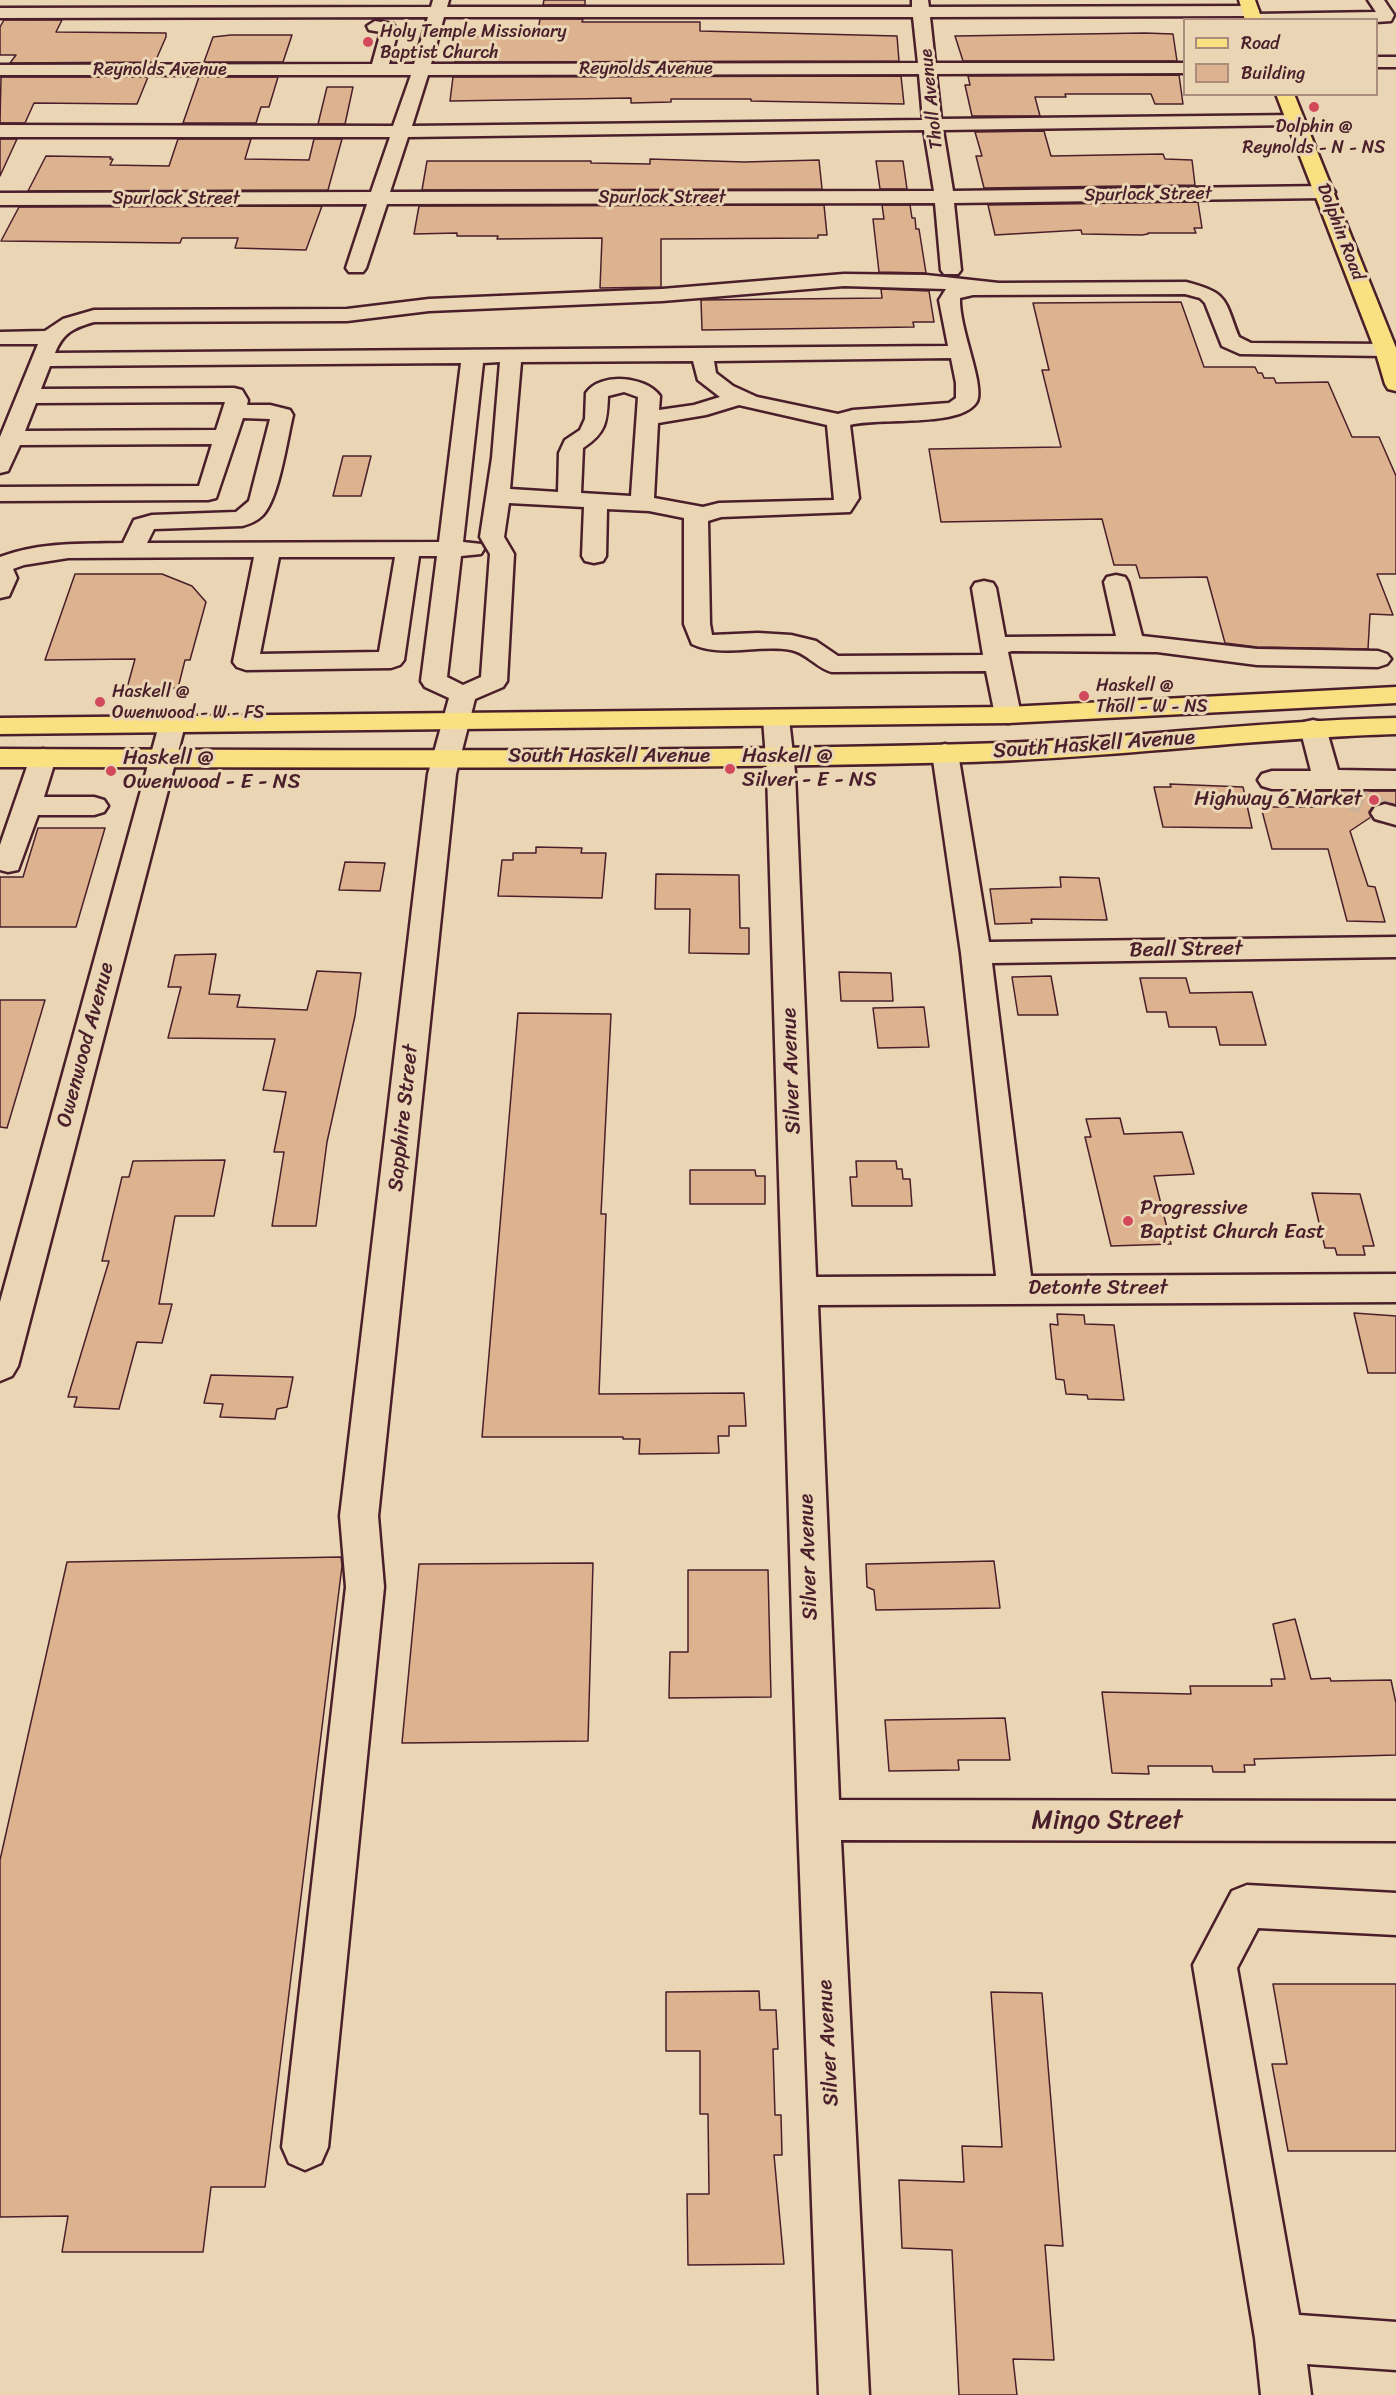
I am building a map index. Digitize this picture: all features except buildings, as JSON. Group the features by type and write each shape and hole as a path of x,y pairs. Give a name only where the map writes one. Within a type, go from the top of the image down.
{"main road":[{"name":"Dolphin Road","path":"1286,96 1395,376"},
{"name":"South Haskell Avenue","path":"0,726 172,725 460,708 776,719 1008,715 1396,695"},
{"path":"1008,715 1015,752"},
{"name":"South Haskell Avenue","path":"0,758 447,758 1015,752 1313,728 1396,726"}],"street":[{"path":"0,13 440,7 921,6 1252,9 1386,18 1376,0"},
{"name":"Tholl Avenue","path":"921,6 951,270"},
{"path":"356,268 440,7"},
{"path":"375,26 390,31 379,70"},
{"path":"1378,62 1396,62"},
{"name":"Reynolds Avenue","path":"0,70 1183,68"},
{"path":"1378,73 1396,73"},
{"path":"0,131 401,132 933,127 1295,120"},
{"name":"Spurlock Street","path":"0,199 944,197 1325,192"},
{"path":"0,466 51,337 72,322 94,316 346,315 429,305 662,295 844,280 926,281 1000,289"},
{"path":"702,354 706,375 725,391 739,397 838,421 853,417 938,412 956,408 967,400 967,383 949,300 952,294 973,289 1186,288 1207,294 1214,300 1230,341 1248,349 1386,350"},
{"path":"0,338 51,337"},
{"path":"42,360 960,352"},
{"path":"473,356 434,681 460,708 494,681 502,554 492,537 511,356"},
{"path":"569,499 570,453 573,445 588,434 596,419 597,393 610,387 642,389 649,396 642,503"},
{"path":"0,494 208,493 237,400 234,395 28,396"},
{"path":"648,417 698,411 723,405 739,397"},
{"path":"132,550 142,525 152,522 242,519 254,511 261,501 282,415 270,412 233,411"},
{"path":"497,495 642,503 702,513 719,510 842,507 847,498 838,421"},
{"path":"11,438 225,437"},
{"path":"594,556 596,500"},
{"path":"702,513 696,517 697,624 701,639 710,643 775,641 803,645 818,651 832,664 997,657"},
{"path":"268,550 246,662 390,660 408,549"},
{"path":"0,552 498,549"},
{"path":"0,565 20,558 68,551"},
{"path":"0,570 5,578 0,591"},
{"path":"1116,582 1131,644"},
{"path":"984,588 1008,715"},
{"path":"997,657 1002,645 1012,643 1175,645 1257,657 1378,659"},
{"name":"Sapphire Street","path":"305,2147 365,1587 360,1516 442,774 460,708"},
{"name":"Silver Avenue","path":"776,719 844,2395"},
{"name":"Owenwood Avenue","path":"0,1366 172,725"},
{"path":"1313,728 1347,784"},
{"path":"945,753 976,953 1015,1289"},
{"path":"8,863 44,758"},
{"path":"1272,780 1347,784 1396,780"},
{"path":"27,806 94,806"},
{"name":"Beall Street","path":"976,953 1396,947"},
{"name":"Detonte Street","path":"799,1291 1396,1288"},
{"name":"Mingo Street","path":"819,1820 1396,1821"},
{"path":"1286,2395 1279,2338 1215,1965 1247,1906 1396,1914"},
{"path":"1279,2338 1396,2346"}],"tunnel":[{"path":"1341,791 1385,813"}],"place":[{"name":"Holy Temple Missionary Baptist Church","path":"368,42"},
{"name":"Dolphin @ Reynolds - N - NS","path":"1314,107"},
{"name":"Haskell @ Tholl - W - NS","path":"1084,696"},
{"name":"Haskell @ Owenwood - W - FS","path":"100,702"},
{"name":"Haskell @ Silver - E - NS","path":"730,769"},
{"name":"Haskell @ Owenwood - E - NS","path":"111,771"},
{"name":"Highway 6 Market","path":"1374,800"},
{"name":"Progressive Baptist Church East","path":"1128,1221"}]}
